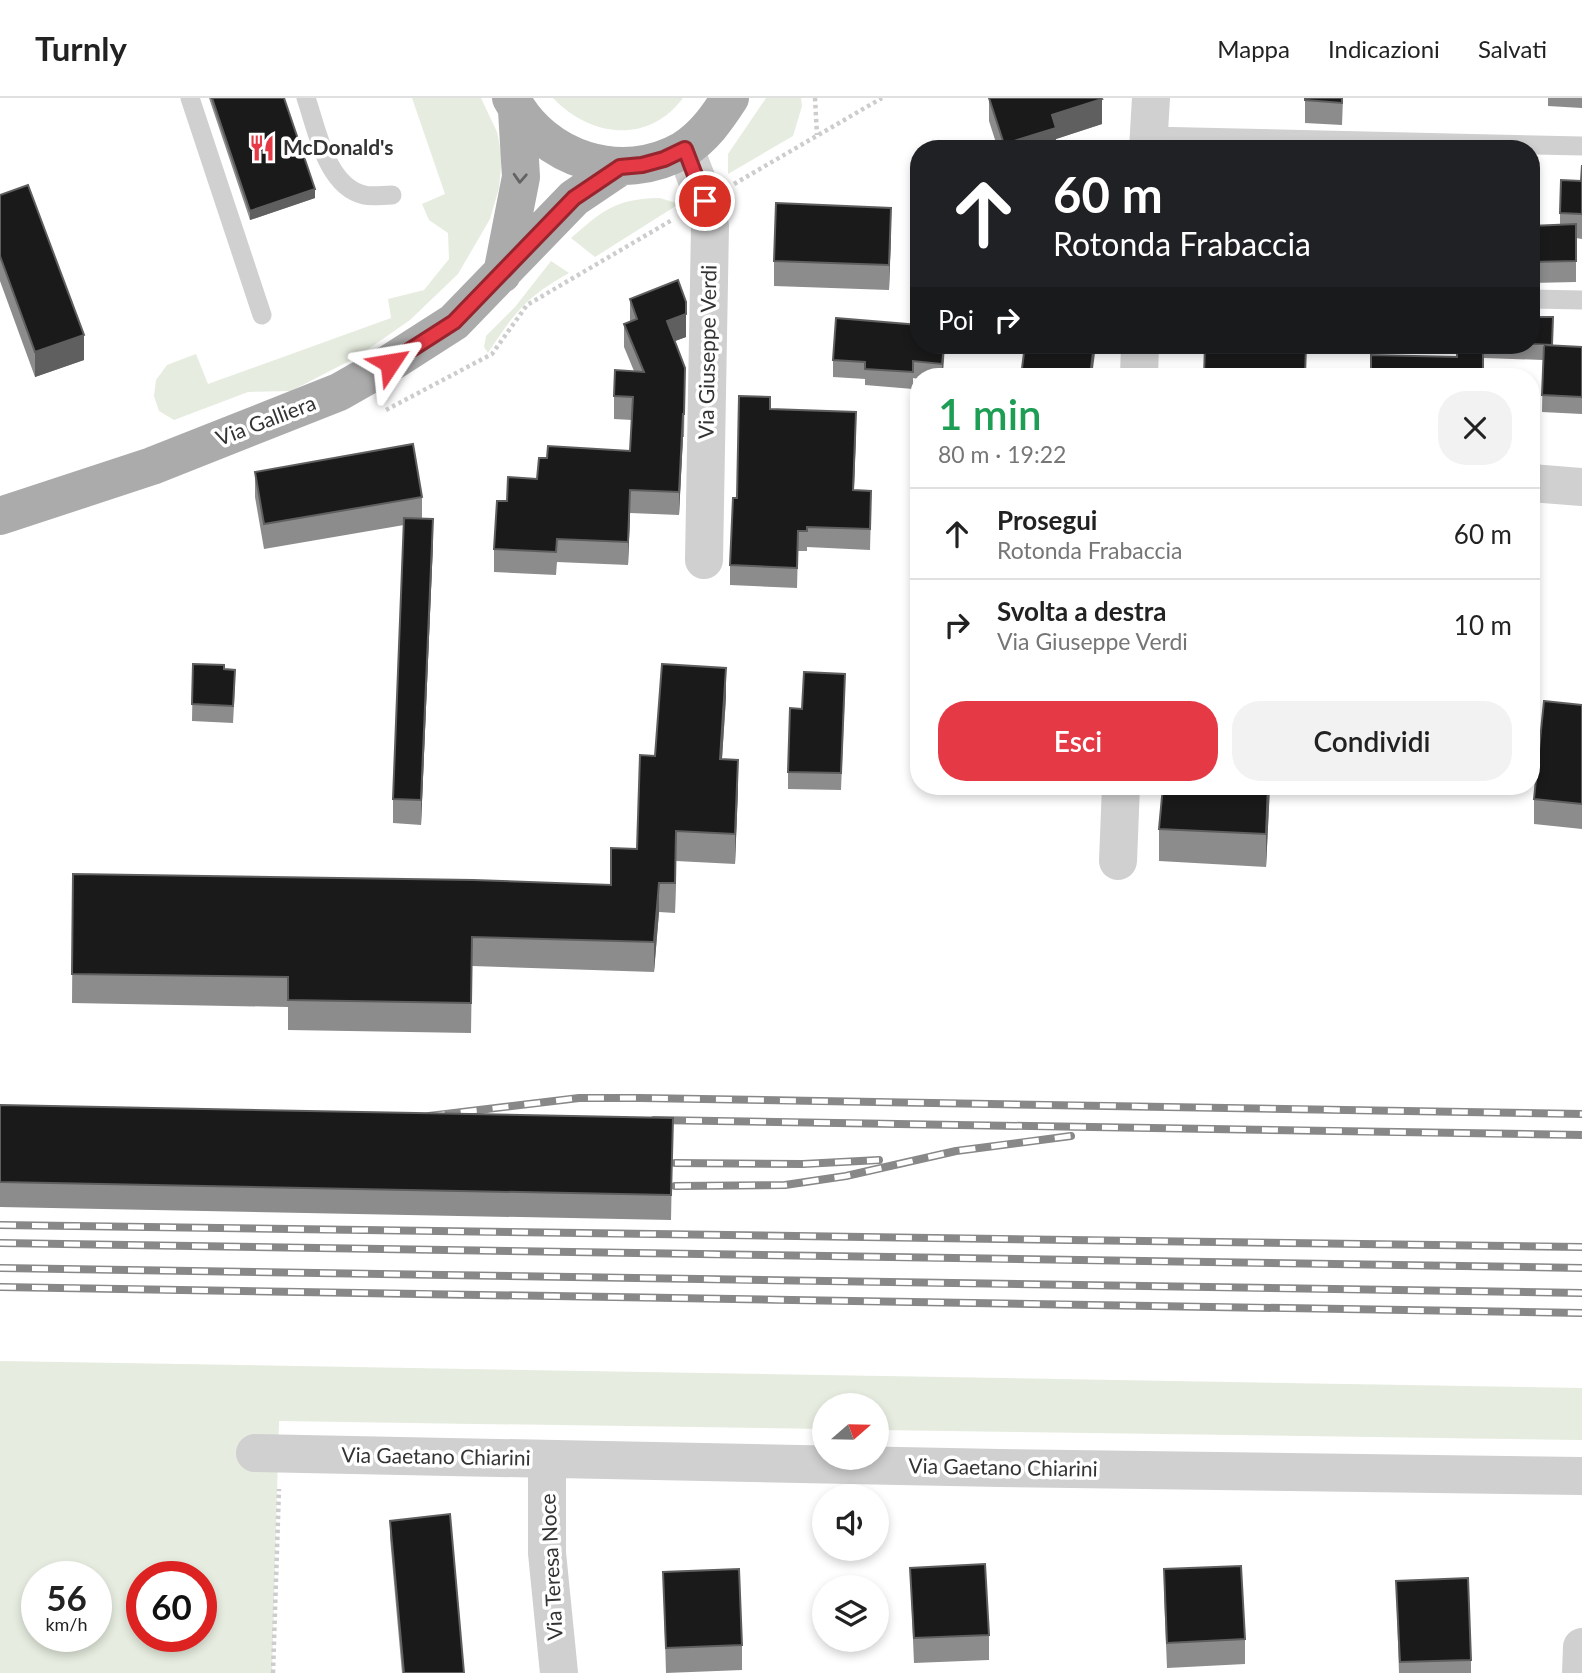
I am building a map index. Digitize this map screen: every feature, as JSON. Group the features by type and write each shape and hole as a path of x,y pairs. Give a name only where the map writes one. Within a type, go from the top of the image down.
{"main road":[{"path":"514,104 544,140 580,160 620,167 653,162 685,149 712,125 730,98"},
{"path":"502,274 522,177 514,104"},
{"name":"Via Galliera","path":"0,516 152,466 339,392 454,322 574,198 620,167"}],"street":[{"path":"1149,140 1151,98"},
{"name":"Via Giuseppe Verdi","path":"685,149 705,201 710,226 704,560"},
{"path":"1540,484 1582,487"},
{"path":"1118,860 1121,795"},
{"name":"Via Gaetano Chiarini","path":"267,1467 547,1460 1582,1475"},
{"name":"Via Teresa Noce","path":"547,1460 547,1553 559,1673"},
{"path":"1581,1673 1582,1647"}],"lane":[{"path":"190,98 262,315"},
{"path":"306,98 332,171 346,187 364,195 392,195"},
{"path":"1540,146 1582,146"},
{"path":"1540,299 1582,300"}],"path":[{"path":"815,98 817,135"},
{"path":"727,188 882,98"},
{"path":"527,305 681,215"},
{"path":"267,1467 273,1673"}],"shaded area":[{"path":"412,98 481,98 497,132 502,157 499,188 490,219 458,274 410,320 357,357 291,391 248,392 174,420 159,411 154,396 156,380 167,365 196,354 208,384 391,318 388,299 424,290 449,259 448,233 429,220 422,204 445,194"},
{"path":"553,98 683,98 669,113 653,123 636,129 619,130 601,128 584,121"},
{"path":"766,98 801,98 802,106 793,136 728,174 728,154"},
{"path":"660,198 679,204 595,257 571,238 611,208 631,201"},
{"path":"551,261 569,273 531,298 506,326 488,353 484,347 486,336 515,307"},
{"path":"0,1361 1582,1388 1582,1440 889,1430 889,1393 812,1393 812,1429 279,1421 272,1673 0,1673"}],"building":[{"name":"McDonald's","path":"212,98 284,98 315,189 250,211"},
{"path":"989,98 1102,99 1052,115 1056,128 1017,140 1003,140"},
{"path":"1342,98 1342,103 1305,100"},
{"path":"1582,165 1582,214 1560,213 1561,180 1581,181"},
{"path":"28,185 84,335 35,352 0,256 0,195"},
{"path":"776,203 891,208 889,265 774,261"},
{"path":"1576,224 1576,261 1540,262 1540,226"},
{"path":"678,280 686,302 686,314 667,321 685,368 679,492 630,490 628,542 557,539 556,552 494,549 497,501 507,501 508,477 537,479 539,458 547,458 548,446 630,451 633,397 614,396 615,370 644,372 624,324 637,319 630,299"},
{"path":"1540,317 1553,317 1552,345 1540,344"},
{"path":"836,318 910,324 910,354 943,354 942,364 913,361 910,372 865,369 865,362 833,360"},
{"path":"1544,345 1582,347 1582,397 1542,395"},
{"path":"1024,354 1093,354 1091,368 1022,368"},
{"path":"1205,354 1306,354 1305,368 1204,368"},
{"path":"1457,354 1483,354 1483,368 1371,368 1371,355 1457,357"},
{"path":"739,396 770,397 770,409 856,412 853,490 871,491 870,529 807,527 807,531 798,531 797,568 730,565 733,498 737,498"},
{"path":"413,444 422,497 264,524 255,472"},
{"path":"404,518 433,519 421,800 393,799"},
{"path":"193,664 224,665 224,669 235,670 233,706 192,704"},
{"path":"662,664 726,668 720,759 738,760 735,834 676,831 675,883 659,883 654,942 472,937 471,1003 288,1000 288,977 72,974 73,874 473,880 611,885 611,848 637,849 640,755 655,756"},
{"path":"804,672 845,674 841,773 788,772 790,708 802,709"},
{"path":"1544,701 1582,705 1582,804 1534,799 1534,795 1540,795 1540,740"},
{"path":"1162,795 1268,795 1266,834 1159,829"},
{"path":"0,1105 673,1118 671,1195 0,1182"},
{"path":"450,1514 464,1673 404,1673 390,1521"},
{"path":"985,1564 989,1635 914,1638 910,1568"},
{"path":"1241,1566 1245,1639 1167,1643 1164,1569"},
{"path":"739,1569 742,1645 666,1648 663,1572"},
{"path":"1468,1578 1471,1660 1400,1662 1396,1581"}],"railway":[{"path":"429,1116 579,1098 1582,1114"},
{"path":"654,1120 1582,1135"},
{"path":"675,1186 785,1185 846,1176 956,1151 1071,1136"},
{"path":"675,1163 803,1164 879,1160"},
{"path":"0,1225 1582,1247"},
{"path":"0,1243 1582,1268"},
{"path":"0,1268 1582,1293"},
{"path":"0,1287 1582,1313"}],"place":[{"name":"McDonald's","path":"262,148"}],"route":[{"path":"390,363 454,322 574,198 620,167 664,159 685,149 705,201"}]}
